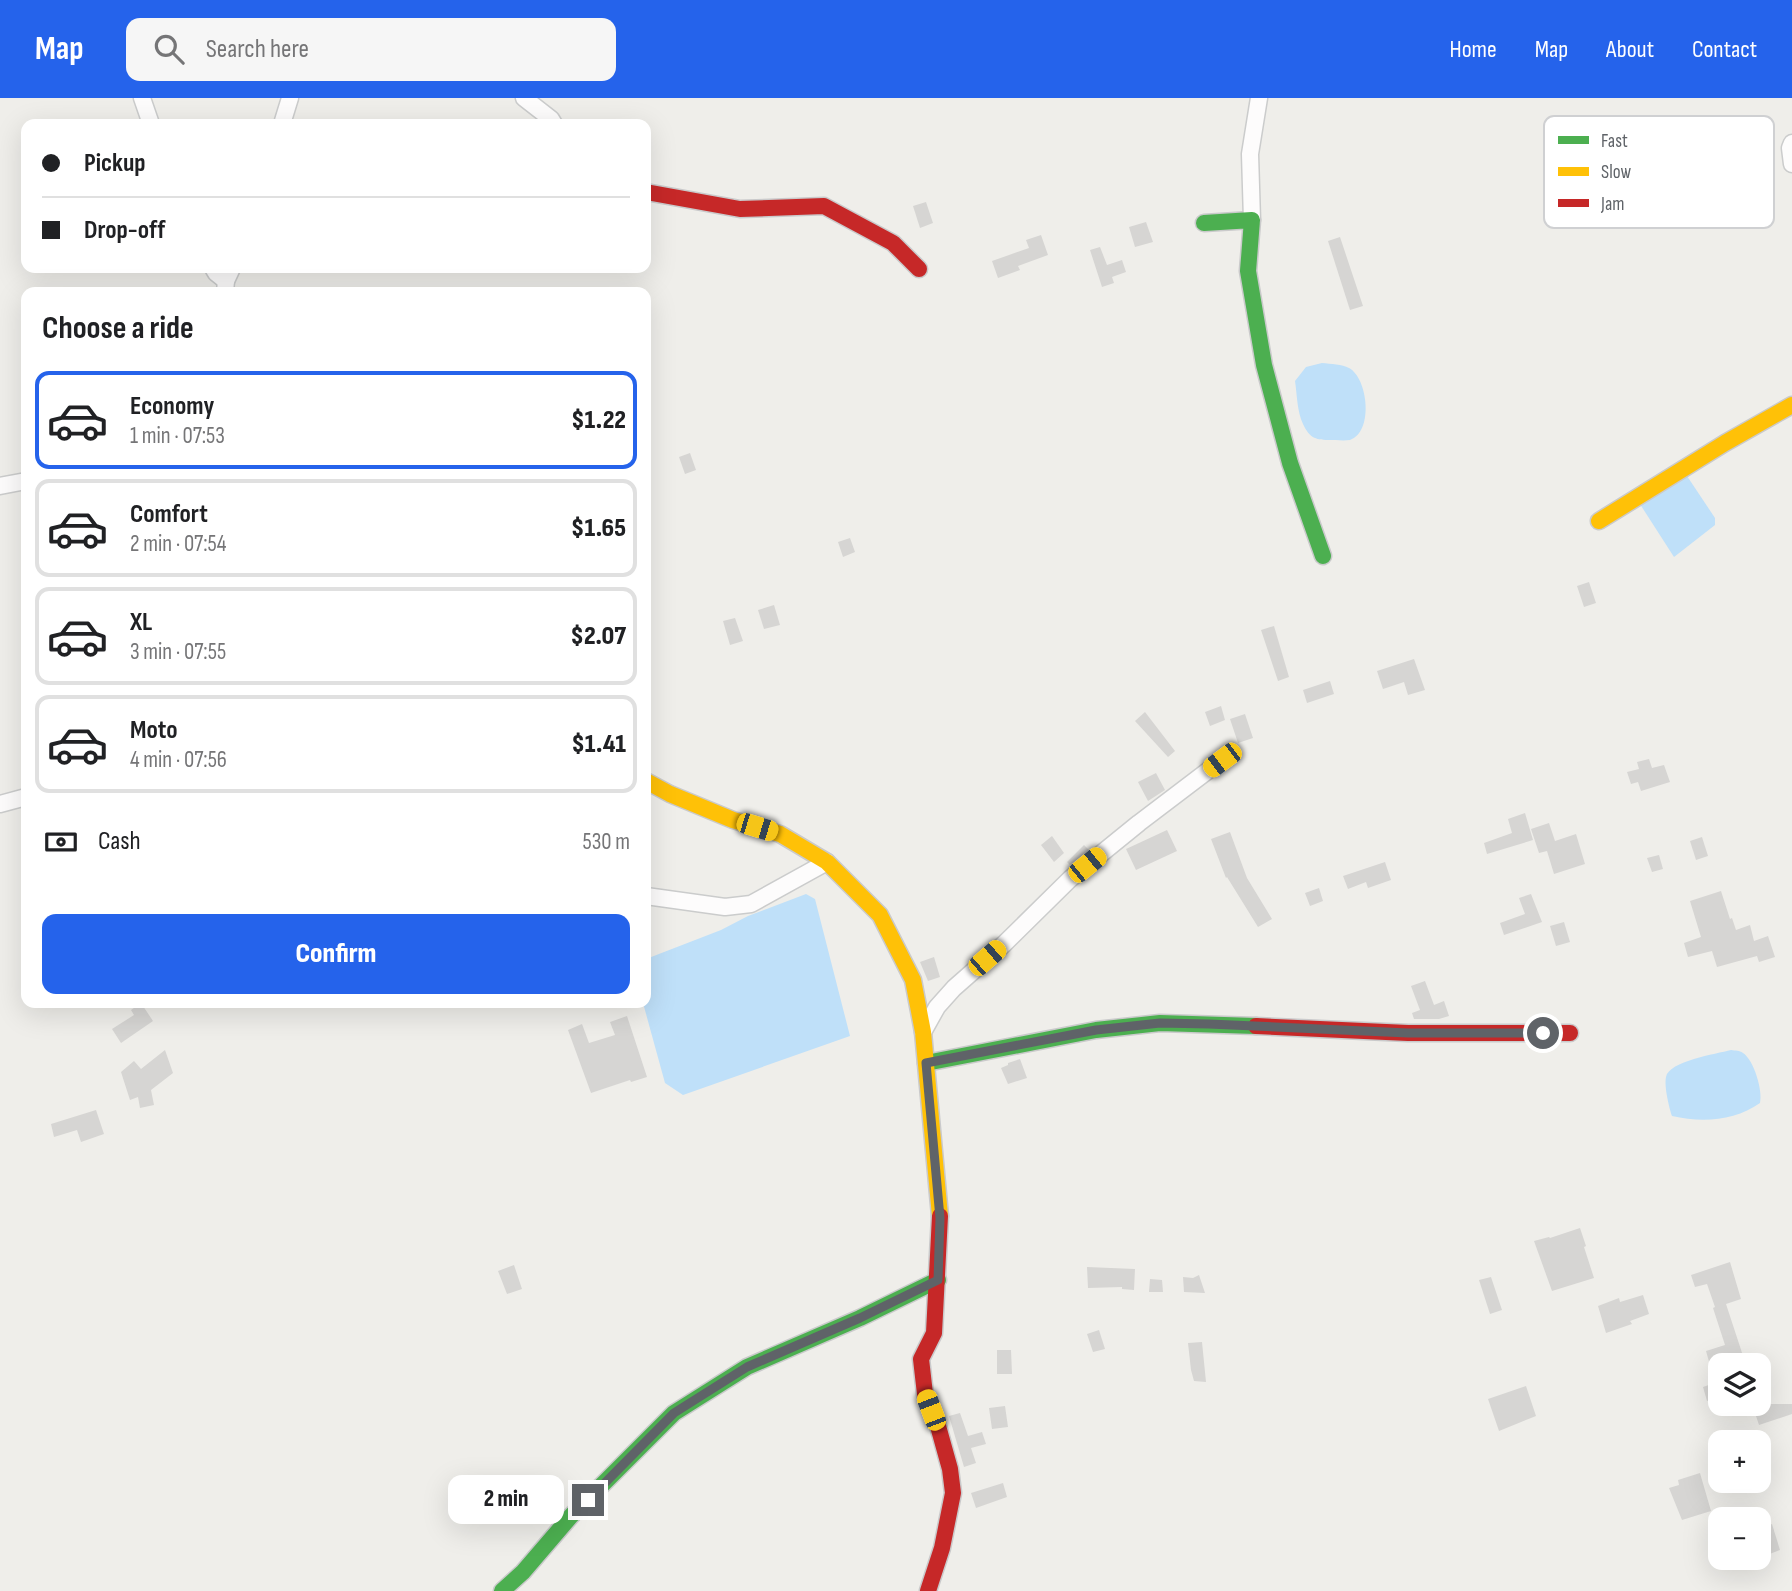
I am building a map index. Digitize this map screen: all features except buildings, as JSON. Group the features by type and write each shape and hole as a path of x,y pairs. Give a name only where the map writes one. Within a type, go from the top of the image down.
{"street":[{"path":"142,98 149,119"},
{"path":"284,119 290,98"},
{"path":"524,98 551,119"},
{"path":"1259,98 1250,154 1252,220 1248,271 1264,365 1290,463 1323,556"},
{"path":"1792,143 1792,164"},
{"path":"651,193 740,209 824,206 894,243 919,269"},
{"path":"1204,223 1252,220"},
{"path":"1599,521 1792,405"},
{"path":"0,486 21,482"},
{"path":"923,1032 937,1007 954,988 1004,944 1070,879 1139,822 1222,760"},
{"path":"651,784 733,820 780,834 827,862 880,915 913,980 923,1032 940,1218 934,1333 922,1359 925,1395 938,1426 950,1469 953,1493 942,1548 928,1591"},
{"path":"0,804 21,798"},
{"path":"651,897 725,907 751,904 827,862"},
{"path":"926,1063 1096,1030 1160,1023 1408,1033 1570,1033"},
{"path":"502,1591 523,1572 571,1516 674,1413 747,1367 860,1318 938,1280"}],"water":[{"path":"1322,363 1349,368 1361,382 1366,405 1363,427 1358,435 1350,440 1316,438 1310,435 1301,419 1295,381 1306,367"},
{"path":"1687,476 1715,518 1715,525 1674,557 1638,501"},
{"path":"806,894 815,899 850,1036 683,1095 665,1083 644,1008 651,1008 651,957 721,930 748,916"},
{"path":"1731,1050 1742,1052 1751,1062 1759,1084 1760,1103 1740,1114 1718,1119 1672,1116 1666,1086 1669,1071 1684,1062"}],"traffic: fast":[{"path":"1204,223 1252,220 1248,271 1264,365 1290,463 1323,556"},
{"path":"926,1063 1096,1030 1160,1023 1256,1026"},
{"path":"502,1591 523,1572 571,1516 674,1413 747,1367 860,1318 938,1280"}],"traffic: slow":[{"path":"1599,521 1792,405"},
{"path":"651,784 733,820 780,834 827,862 880,915 913,980 923,1032 940,1216"}],"traffic: jam":[{"path":"651,193 740,209 824,206 893,243 919,269"},
{"path":"1256,1026 1408,1033 1570,1033"},
{"path":"928,1591 942,1548 953,1493 950,1469 938,1426 925,1394 921,1359 934,1333 940,1216"}],"route":[{"path":"588,1500 674,1413 747,1367 860,1318 938,1280 940,1218 926,1063 1096,1030 1160,1023 1408,1033 1543,1033"}]}
